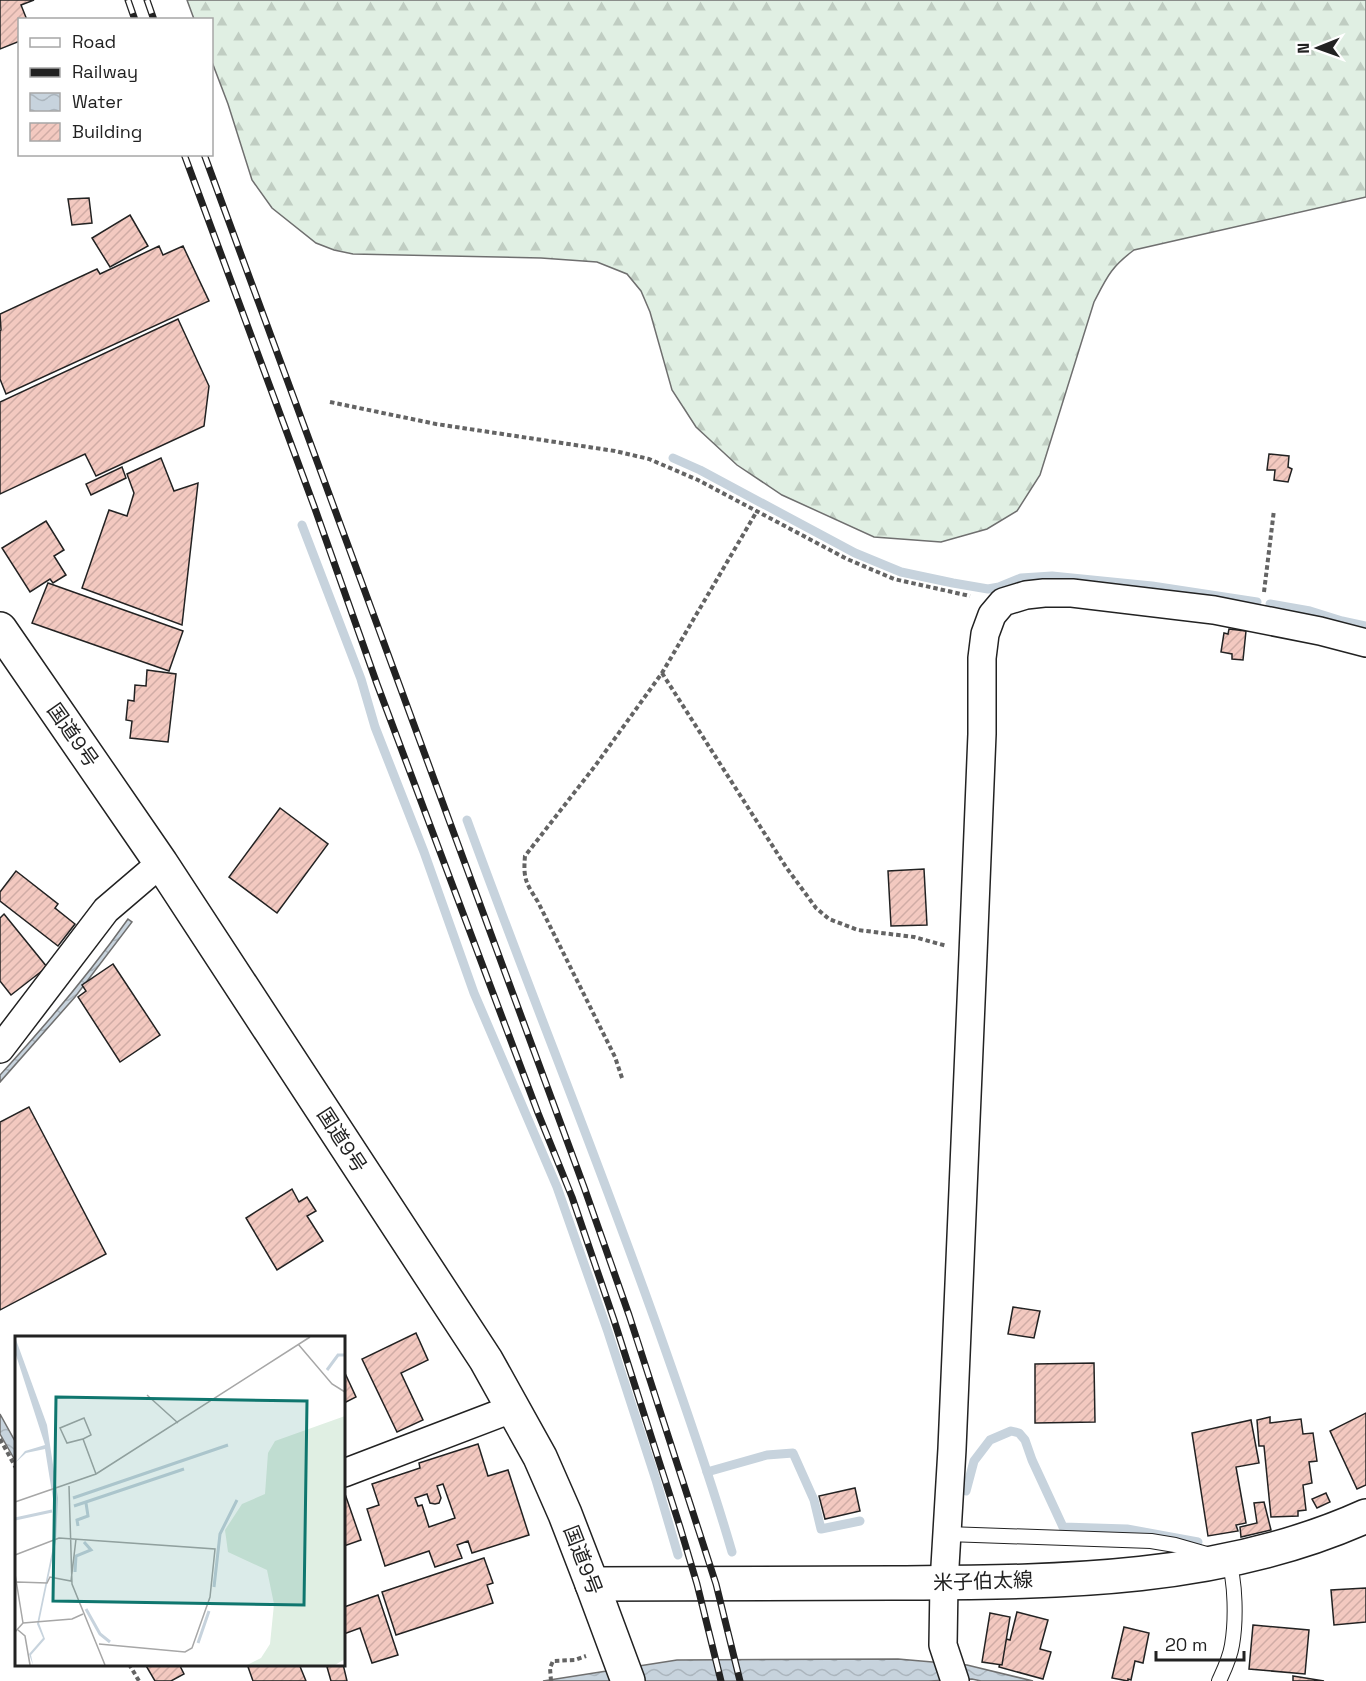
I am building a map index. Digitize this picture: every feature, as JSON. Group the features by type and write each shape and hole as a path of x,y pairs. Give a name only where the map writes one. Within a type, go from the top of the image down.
{"main road":[{"name":"国道9号","path":"0,629 161,863 486,1360 540,1456 565,1514 621,1662"},
{"name":"米子伯太線","path":"592,1584 944,1583 1146,1574 1193,1568 1282,1548 1316,1537 1366,1516"}],"street":[{"path":"955,1681 943,1645 944,1583 952,1449 973,955 982,734 982,658 985,634 992,615 1004,602 1055,592 1214,610 1320,630 1366,643"},
{"path":"0,1049 106,910 161,863"},
{"path":"345,1473 514,1408"}],"lane":[{"path":"947,1534 1151,1541 1229,1560 1234,1598 1232,1646 1219,1681"}],"path":[{"path":"330,402 436,424 615,451 649,459 698,480 847,559 894,579 1004,602"},
{"path":"1261,619 1274,510"},
{"path":"622,1078 615,1057 527,884 524,872 525,856 595,766 662,673 757,511"},
{"path":"662,673 786,867 816,908 829,919 858,930 914,937 973,955"},
{"path":"0,1439 15,1466"},
{"path":"551,1681 550,1668 554,1662 575,1660 621,1662"},
{"path":"130,1666 139,1681"}],"green space":[{"path":"187,0 1366,0 1366,197 1134,250 1110,273 1094,302 1040,475 1017,511 987,529 941,542 874,537 782,495 737,465 696,427 672,390 650,312 641,291 627,274 597,262 541,258 353,254 316,243 272,208 252,180 213,65 213,18 194,18"}],"water":[{"path":"128,919 132,922 75,997 0,1082 0,1075 67,999"},
{"path":"0,1414 15,1441 15,1460 0,1434"},
{"path":"898,1659 967,1665 1033,1681 972,1679 543,1681 677,1660"}],"building":[{"path":"0,0 34,0 21,5 26,18 18,18 18,42 0,49"},
{"path":"89,198 92,223 72,225 68,199"},
{"path":"130,215 148,246 110,267 92,238"},
{"path":"159,246 163,255 183,246 209,301 6,394 0,379 0,314 97,269 100,274"},
{"path":"178,319 209,386 204,426 96,476 85,454 0,494 0,402"},
{"path":"1269,454 1289,456 1288,467 1292,469 1288,482 1274,480 1275,470 1267,470"},
{"path":"161,458 174,491 198,483 182,625 82,588 109,510 127,516 134,493 127,474"},
{"path":"122,467 126,478 91,495 86,484"},
{"path":"46,521 64,550 54,556 66,575 53,583 50,579 30,592 2,548"},
{"path":"48,583 183,631 169,671 32,623"},
{"path":"1229,629 1246,631 1243,660 1232,659 1232,654 1221,652 1224,633 1228,634"},
{"path":"147,670 176,674 168,742 130,738 132,721 126,720 128,700 134,701 135,685 146,686"},
{"path":"280,808 328,844 277,913 229,877"},
{"path":"924,869 927,925 891,926 888,871"},
{"path":"16,871 58,904 55,908 75,924 58,946 0,901 0,892"},
{"path":"4,914 47,967 11,995 0,981 0,918"},
{"path":"113,964 160,1035 120,1062 78,997 86,991 82,985"},
{"path":"29,1107 106,1254 0,1310 0,1122"},
{"path":"292,1189 299,1202 307,1197 316,1211 307,1216 323,1241 277,1270 246,1218"},
{"path":"1013,1307 1040,1311 1034,1338 1008,1334"},
{"path":"416,1333 428,1360 401,1373 423,1420 397,1432 362,1359"},
{"path":"1094,1363 1095,1422 1035,1423 1035,1364"},
{"path":"345,1373 356,1397 345,1402"},
{"path":"1366,1413 1366,1485 1357,1489 1330,1431"},
{"path":"1270,1417 1270,1423 1301,1419 1303,1434 1313,1433 1317,1461 1309,1462 1312,1483 1303,1485 1306,1510 1298,1511 1298,1516 1271,1517 1264,1446 1259,1446 1257,1420"},
{"path":"1251,1420 1259,1463 1236,1467 1246,1523 1236,1525 1238,1531 1208,1536 1192,1433"},
{"path":"478,1444 488,1476 508,1470 529,1535 472,1553 468,1541 457,1545 462,1558 435,1567 429,1551 385,1566 367,1509 379,1505 372,1484 420,1468 419,1463","holes":["443,1484 455,1518 429,1527 422,1505 418,1506 415,1498 427,1494 430,1503 439,1503 441,1498 437,1486"]},
{"path":"855,1488 860,1511 825,1519 819,1496"},
{"path":"1326,1493 1330,1502 1317,1508 1312,1499"},
{"path":"345,1494 361,1540 345,1546"},
{"path":"1264,1502 1271,1530 1241,1537 1240,1527 1257,1523 1254,1503"},
{"path":"484,1558 493,1583 487,1585 493,1603 396,1635 382,1592"},
{"path":"1366,1588 1366,1622 1334,1625 1331,1590"},
{"path":"378,1595 398,1655 372,1663 360,1628 345,1634 345,1607"},
{"path":"1017,1612 1048,1620 1040,1649 1051,1652 1043,1679 999,1667 1006,1639 1010,1640"},
{"path":"990,1613 1010,1617 1002,1665 982,1662"},
{"path":"1253,1625 1309,1630 1305,1674 1249,1669"},
{"path":"1124,1627 1149,1633 1143,1663 1135,1661 1131,1680 1128,1679 1128,1681 1112,1678"},
{"path":"146,1666 180,1666 184,1674 171,1681 155,1681"},
{"path":"248,1666 300,1666 306,1681 253,1681"},
{"path":"343,1666 347,1681 331,1681 327,1667"},
{"path":"1293,1676 1324,1681 1293,1681"}],"waterway":[{"path":"673,458 700,470 855,553 901,572 988,589 1021,578 1052,576 1152,586 1257,602"},
{"path":"302,525 361,679 375,727 424,852 474,993 557,1187 608,1332 678,1555"},
{"path":"1270,604 1310,611 1366,626"},
{"path":"467,820 640,1280 700,1449 732,1552"},
{"path":"966,1491 974,1461 990,1440 1011,1431 1019,1433 1025,1440 1063,1527 1127,1529 1198,1542"},
{"path":"707,1472 767,1455 793,1453 814,1500 821,1529 860,1521"}],"railway":[{"path":"128,0 134,18"},
{"path":"147,0 153,18"},
{"path":"185,156 377,684 538,1113 572,1197 680,1527 721,1681"},
{"path":"205,156 629,1315 716,1584 740,1681"}]}
